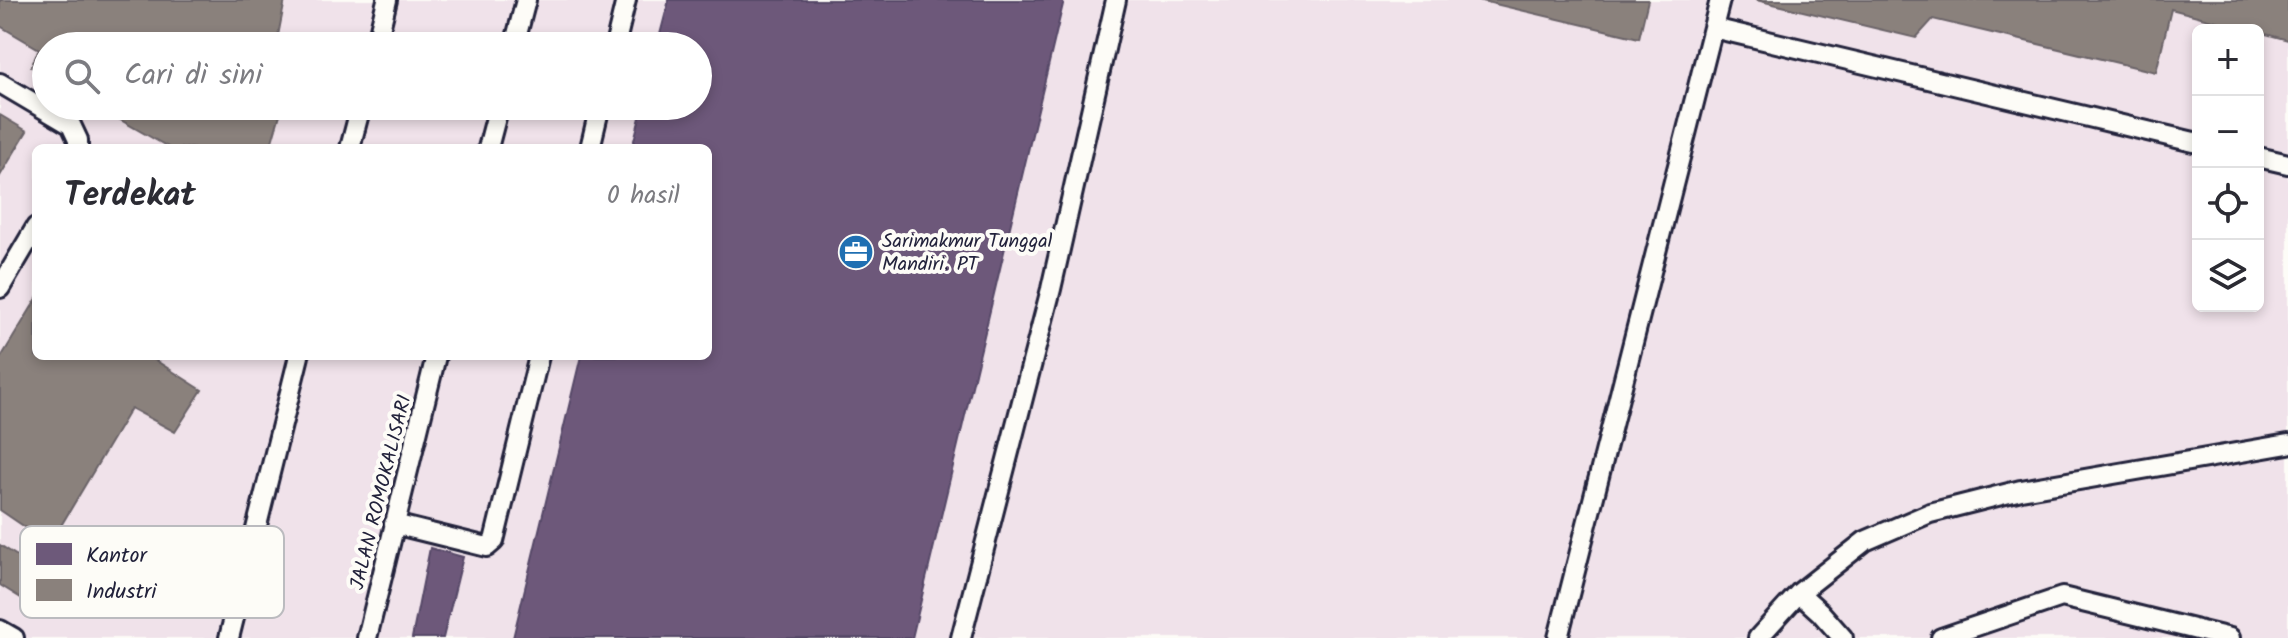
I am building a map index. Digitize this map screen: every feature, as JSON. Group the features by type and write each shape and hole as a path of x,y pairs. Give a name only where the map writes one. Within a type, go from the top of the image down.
{"lane":[{"path":"379,32 387,0"},
{"path":"518,32 526,0"},
{"path":"618,32 626,0"},
{"path":"961,638 1051,289 1116,0"},
{"path":"1558,638 1720,0"},
{"path":"1713,28 2192,142"},
{"path":"0,83 32,102"},
{"path":"63,120 71,125 78,144"},
{"path":"351,144 357,120"},
{"path":"489,144 495,120"},
{"path":"591,144 597,120"},
{"path":"2264,158 2288,164"},
{"path":"0,288 32,234"},
{"path":"257,526 298,360"},
{"name":"JALAN ROMOKALISARI","path":"367,638 435,360"},
{"path":"394,524 487,547 494,541 538,360"},
{"path":"1758,638 1799,593 1865,541 1930,513 2021,490 2288,444"},
{"path":"1799,593 1843,638"},
{"path":"1941,638 2062,597 2230,638"},
{"path":"229,638 234,618"},
{"path":"0,630 14,638"}],"shaded area":[{"path":"0,0 2288,0 2288,638 0,638"}],"building: Kantor":[{"name":"Sarimakmur Tunggal Mandiri. PT","path":"669,0 1064,0 912,638 513,638 580,360 712,360 712,144 633,144 639,120 712,120 712,32 661,32"},
{"path":"430,548 463,557 443,638 412,638"}],"building: Industri":[{"path":"0,0 285,0 279,32 32,32 32,45 0,26"},
{"path":"1478,0 1648,0 1639,38"},
{"path":"1756,0 2288,0 2288,40 2264,34 2264,24 2227,24 2171,9 2156,72 1933,19 1916,38"},
{"path":"0,115 27,131 0,176"},
{"path":"121,120 278,120 271,144 163,144"},
{"path":"32,307 32,360 155,360 202,390 175,432 131,408 61,526 24,526 0,510 0,359"},
{"path":"0,545 20,558 20,598 0,585"}],"place":[{"name":"Sarimakmur Tunggal Mandiri. PT","path":"856,252"}]}
